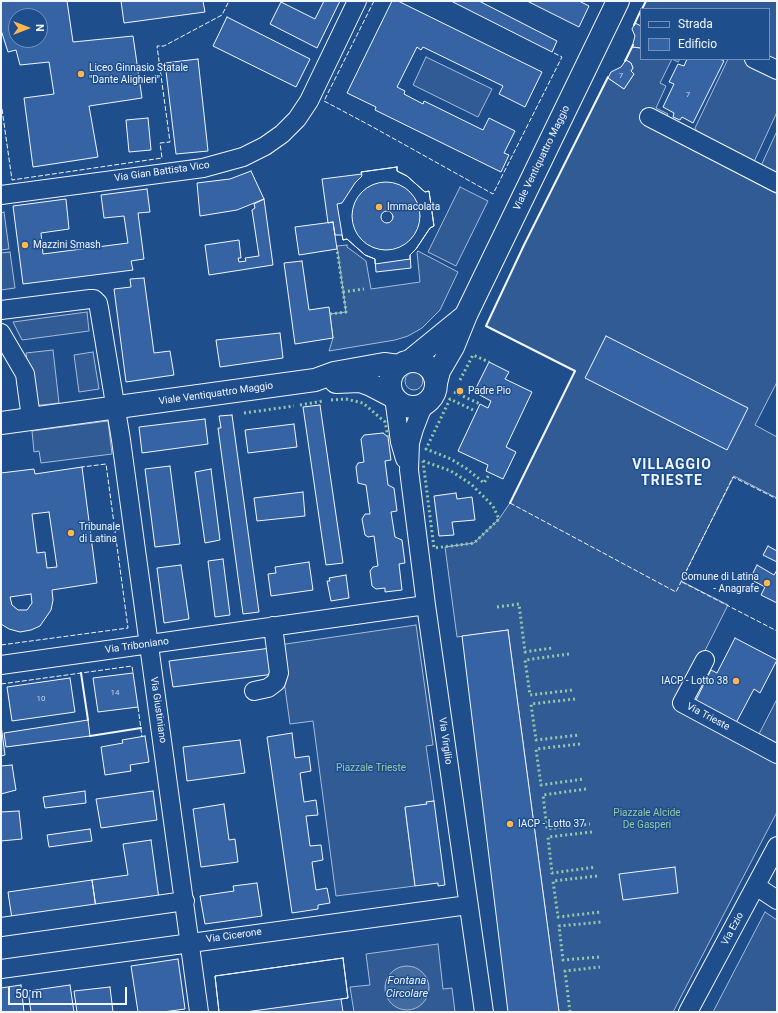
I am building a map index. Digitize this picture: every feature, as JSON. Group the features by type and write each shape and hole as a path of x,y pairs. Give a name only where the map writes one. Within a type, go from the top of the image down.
{"main road":[{"name":"Viale Ventiquattro Maggio","path":"436,382 439,371 453,347 466,315 618,1"},
{"path":"394,397 390,384 394,371 466,315"},
{"path":"404,363 424,364 434,375 436,382 432,397 427,402 420,405 406,406 394,397 371,384 360,381 315,380 334,373 384,364 404,363"},
{"name":"Viale Ventiquattro Maggio","path":"1,422 315,380"}],"street":[{"name":"Via Gian Battista Vico","path":"1,195 203,168 243,156 265,146 282,134 297,119 309,101 357,1"},
{"path":"756,60 777,70"},
{"path":"649,117 777,183"},
{"name":"Via Giustiniano","path":"1,310 94,299 98,302 116,407 199,1012"},
{"path":"1,333 5,349 21,365 25,374 31,418"},
{"path":"394,397 400,442 409,470"},
{"path":"409,470 410,443 421,411 427,402"},
{"name":"Via Virgilio","path":"409,470 426,604 484,1012"},
{"name":"Via Triboniano","path":"1,665 426,604"},
{"path":"254,691 268,688 276,682 280,673 273,626"},
{"name":"Via Trieste","path":"705,660 682,703 777,754"},
{"name":"Via Ezio","path":"688,1012 777,846"},
{"path":"756,886 777,900"},
{"path":"1,927 184,901"},
{"name":"Via Cicerone","path":"1,969 468,905"}],"shaded area":[{"path":"646,1 777,1 777,112 753,164 702,139 695,128 728,60 770,60 770,8 642,8"},
{"path":"632,47 640,48 640,60 672,60 660,83 666,86 656,108 668,114 660,133 777,194 777,382 755,425 777,437 777,498 734,476 681,581 728,605 677,706 777,759 777,812 673,1012 559,1012 508,630 457,637 445,547 474,543 499,519 510,503 575,371 486,326 524,245 608,78 624,89 634,74 631,71 633,68 631,63 626,60"},
{"path":"426,57 492,89 478,117 413,85"},
{"path":"777,131 777,178 760,168"},
{"path":"460,187 488,201 456,266 428,252"},
{"path":"4,212 9,249 1,250 1,213"},
{"path":"347,245 347,247 366,261 371,289 420,282 418,251 458,272 440,310 422,328 408,336 395,340 329,351 333,338 330,314 346,312 337,246"},
{"path":"10,252 15,288 1,290 1,253"},
{"path":"87,312 89,331 22,340 13,322"},
{"path":"53,350 59,403 32,406 26,353"},
{"path":"93,352 99,389 79,392 74,355"},
{"path":"414,372 420,375 423,381 420,387 414,390 408,387 405,381 408,375"},
{"path":"108,421 112,454 41,463 39,451 34,452 32,431"},
{"name":"Piazzale Trieste","path":"416,625 433,745 426,746 434,801 427,802 427,804 405,808 415,886 336,896 313,721 290,724 279,645"},
{"path":"777,701 777,743 759,734"},
{"path":"765,912 777,920 776,1012 713,1012"},
{"path":"438,944 443,989 452,988 455,1012 354,1012 350,987 370,985 366,954"}],"water":[{"name":"Fontana Circolare","path":"403,966 411,966 416,967 423,972 428,979 428,997 423,1004 416,1009 403,1010 395,1007 388,1000 385,992 385,984 388,976 395,969"}],"building":[{"path":"1,1 67,1 73,42 133,36 142,98 89,106 98,157 33,167 24,98 54,94 49,62 20,65 16,50 8,52 1,30"},
{"path":"121,1 203,1 205,12 124,23"},
{"path":"324,1 340,1 317,48 270,24 281,2 315,19"},
{"path":"392,1 398,1 542,72 525,107 499,94 503,86 423,47 421,50 417,47 397,87 405,91 404,94 423,104 424,101 483,130 489,118 515,131 504,153 509,155 501,172 375,110 376,107 347,93"},
{"path":"451,1 479,1 557,41 552,52"},
{"path":"527,1 579,1 589,6 579,27"},
{"path":"227,17 310,59 296,87 213,46"},
{"path":"635,23 640,26 640,48 632,47 635,36 632,29"},
{"path":"198,59 208,151 176,154 165,63"},
{"path":"626,60 631,63 633,68 631,71 634,74 624,89 608,78 611,72 621,67"},
{"path":"687,60 724,61 693,123 682,117 680,120 673,117 674,113 663,107 674,84 669,82 678,64 684,66"},
{"path":"148,118 151,150 129,152 126,120"},
{"name":"Immacolata","path":"397,167 397,171 407,176 425,192 429,191 434,226 430,228 416,249 410,255 411,268 376,272 375,259 365,255 347,239 343,240 342,235 335,235 333,222 328,223 322,179 362,174 361,172"},
{"name":"Immacolata","path":"397,167 397,171 407,176 425,192 429,191 434,226 430,228 416,249 410,255 410,259 375,264 375,259 365,255 347,239 343,240 337,204 342,203 355,183 362,176 361,172"},
{"path":"251,171 264,199 237,210 200,216 197,183 230,179"},
{"path":"386,182 399,185 410,192 417,203 420,216 417,229 410,240 399,247 386,250 373,247 362,240 355,229 352,216 355,203 362,192 373,185"},
{"path":"147,189 150,212 138,213 144,259 131,261 133,270 23,284 13,206 66,199 69,229 41,233 43,254 128,243 124,216 104,218 101,195"},
{"path":"264,199 273,265 209,275 205,245 239,240 241,258 238,258 239,262 246,261 245,258 259,256 252,210 255,208 254,204"},
{"path":"387,211 391,213 393,217 391,221 387,223 383,221 381,217 383,213"},
{"path":"333,222 337,249 299,255 295,227"},
{"path":"302,261 309,310 329,307 333,338 295,344 284,263"},
{"path":"144,278 154,353 170,351 174,375 126,382 114,289 131,287 130,279"},
{"path":"280,333 283,358 220,367 216,340"},
{"path":"606,336 748,408 727,450 585,378"},
{"path":"489,362 509,372 505,379 532,392 506,447 516,452 503,479 486,471 488,465 458,451 480,404 488,408 491,401 474,392"},
{"path":"320,405 343,563 326,565 303,407"},
{"path":"232,415 259,612 243,614 218,428 221,428 219,416"},
{"path":"205,419 208,444 142,453 139,427"},
{"path":"294,424 297,447 248,453 245,430"},
{"path":"383,433 388,437 391,460 385,461 388,485 394,488 397,511 391,512 395,537 402,540 405,563 399,564 402,590 385,592 385,588 376,589 372,586 370,571 373,567 378,566 374,536 368,537 365,535 362,519 365,514 370,514 366,485 358,483 356,467 358,463 364,462 361,439 364,435"},
{"path":"170,466 180,544 155,547 145,469"},
{"name":"Tribunale di Latina","path":"82,467 97,583 52,590 53,600 51,610 40,626 31,630 20,632 9,629 1,624 1,473 34,469 35,474","holes":["49,512 57,567 47,568 45,552 37,553 32,514","31,594 32,603 27,610 18,610 12,605 10,597"]},
{"path":"211,469 220,540 205,543 195,472"},
{"path":"303,492 305,516 257,521 254,498"},
{"path":"456,493 457,499 472,497 475,520 452,522 454,535 439,536 434,496"},
{"name":"Comune di Latina - Anagrafe","path":"768,546 777,551 777,562 763,555"},
{"path":"223,559 230,615 215,617 208,561"},
{"path":"309,562 313,590 271,596 268,574 276,573 275,567"},
{"path":"181,565 189,619 164,623 157,568"},
{"name":"Comune di Latina - Anagrafe","path":"757,565 774,575 777,570 777,603 761,595 765,587 750,579"},
{"path":"346,575 349,598 331,601 327,581 330,581 329,578"},
{"name":"IACP - Lotto 37","path":"508,630 559,1012 508,1012 462,636"},
{"name":"IACP - Lotto 38","path":"735,638 777,660 760,693 754,689 736,723 695,702 711,670 717,673"},
{"path":"271,648 274,674 173,687 169,661"},
{"path":"133,673 138,707 98,712 93,678"},
{"path":"70,678 75,712 12,721 7,687"},
{"path":"88,720 90,736 6,747 4,733"},
{"path":"1,725 5,755 1,756"},
{"path":"292,733 295,758 309,756 311,771 300,773 304,802 316,800 318,815 306,816 310,846 321,845 323,860 312,862 316,890 327,888 330,903 318,905 318,909 292,913 267,737"},
{"path":"145,736 149,762 130,765 131,771 105,775 101,747 123,743 122,740"},
{"path":"240,740 245,773 187,781 183,747"},
{"path":"12,765 16,790 1,794 1,766"},
{"path":"85,791 86,803 45,808 43,797"},
{"path":"153,791 157,820 101,828 96,799"},
{"path":"434,801 445,885 438,886 438,883 415,886 405,807 427,804 426,802"},
{"path":"224,804 229,840 235,839 238,862 201,867 193,809"},
{"path":"19,811 22,839 1,841 1,812"},
{"path":"90,829 92,841 49,847 47,835"},
{"path":"151,840 159,899 96,908 92,880 128,875 123,844"},
{"path":"675,867 678,893 623,900 619,874"},
{"path":"92,880 96,908 12,919 8,892"},
{"path":"257,883 262,916 205,924 200,896 234,891 233,886"},
{"path":"343,958 348,998 341,999 343,1012 219,1012 215,976"},
{"path":"343,958 348,998 245,1012 219,1012 215,976"},
{"path":"178,959 185,1009 163,1012 138,1012 131,966"},
{"path":"21,985 24,1012 1,1012 1,988"},
{"path":"70,985 74,1012 31,1012 28,991"},
{"path":"110,987 113,1012 77,1012 74,991"}],"hedge":[{"path":"330,314 346,312 337,249"},
{"path":"343,292 364,289"},
{"path":"460,380 473,355 489,362"},
{"path":"454,392 480,404"},
{"path":"331,400 346,399 363,403 385,422 388,437"},
{"path":"473,410 450,399 426,449 451,459 467,469 484,483 490,473"},
{"path":"300,405 323,401"},
{"path":"244,413 294,406"},
{"path":"423,461 451,471 471,484 493,506 499,519 474,543 434,548 423,461"},
{"path":"497,607 519,604 525,652 552,648"},
{"path":"569,654 525,660 530,695 573,690"},
{"path":"575,699 531,704 536,740 579,735"},
{"path":"580,744 536,749 541,785 584,779"},
{"path":"586,789 543,795 547,829 590,824"},
{"path":"592,832 548,837 552,873 596,867"},
{"path":"597,876 553,881 558,917 601,912"},
{"path":"599,957 563,960 559,926 601,922"},
{"path":"570,1012 565,971 600,967"}],"fence":[{"path":"1,102 12,180 162,158 160,143 170,142 157,46 164,46 222,15 229,1"},
{"path":"374,1 324,101 493,194 562,57 552,52"},
{"path":"626,60 632,47"},
{"path":"1,645 128,628 106,464 82,467"},
{"path":"510,503 676,592 733,477 777,499"},
{"path":"682,582 777,631"},
{"path":"1,684 132,666 133,673"},
{"path":"138,707 142,737"}],"wall":[{"path":"642,8 646,1"},
{"path":"634,25 640,12"},
{"path":"625,61 633,45"},
{"path":"510,503 575,371 486,326 524,245 608,77"},
{"path":"81,673 88,720"},
{"path":"90,736 141,728"}],"place":[{"name":"Liceo Ginnasio Statale \"Dante Alighieri\"","path":"81,74"},
{"name":"Immacolata","path":"379,207"},
{"name":"Mazzini Smash","path":"25,245"},
{"name":"Padre Pio","path":"460,391"},
{"name":"Tribunale di Latina","path":"71,533"},
{"name":"Comune di Latina - Anagrafe","path":"767,583"},
{"name":"IACP - Lotto 38","path":"736,681"},
{"name":"IACP - Lotto 37","path":"510,824"}],"district":[{"name":"VILLAGGIO TRIESTE","path":"672,474"}],"park label":[{"name":"Piazzale Alcide De Gasperi","path":"647,818"}]}
